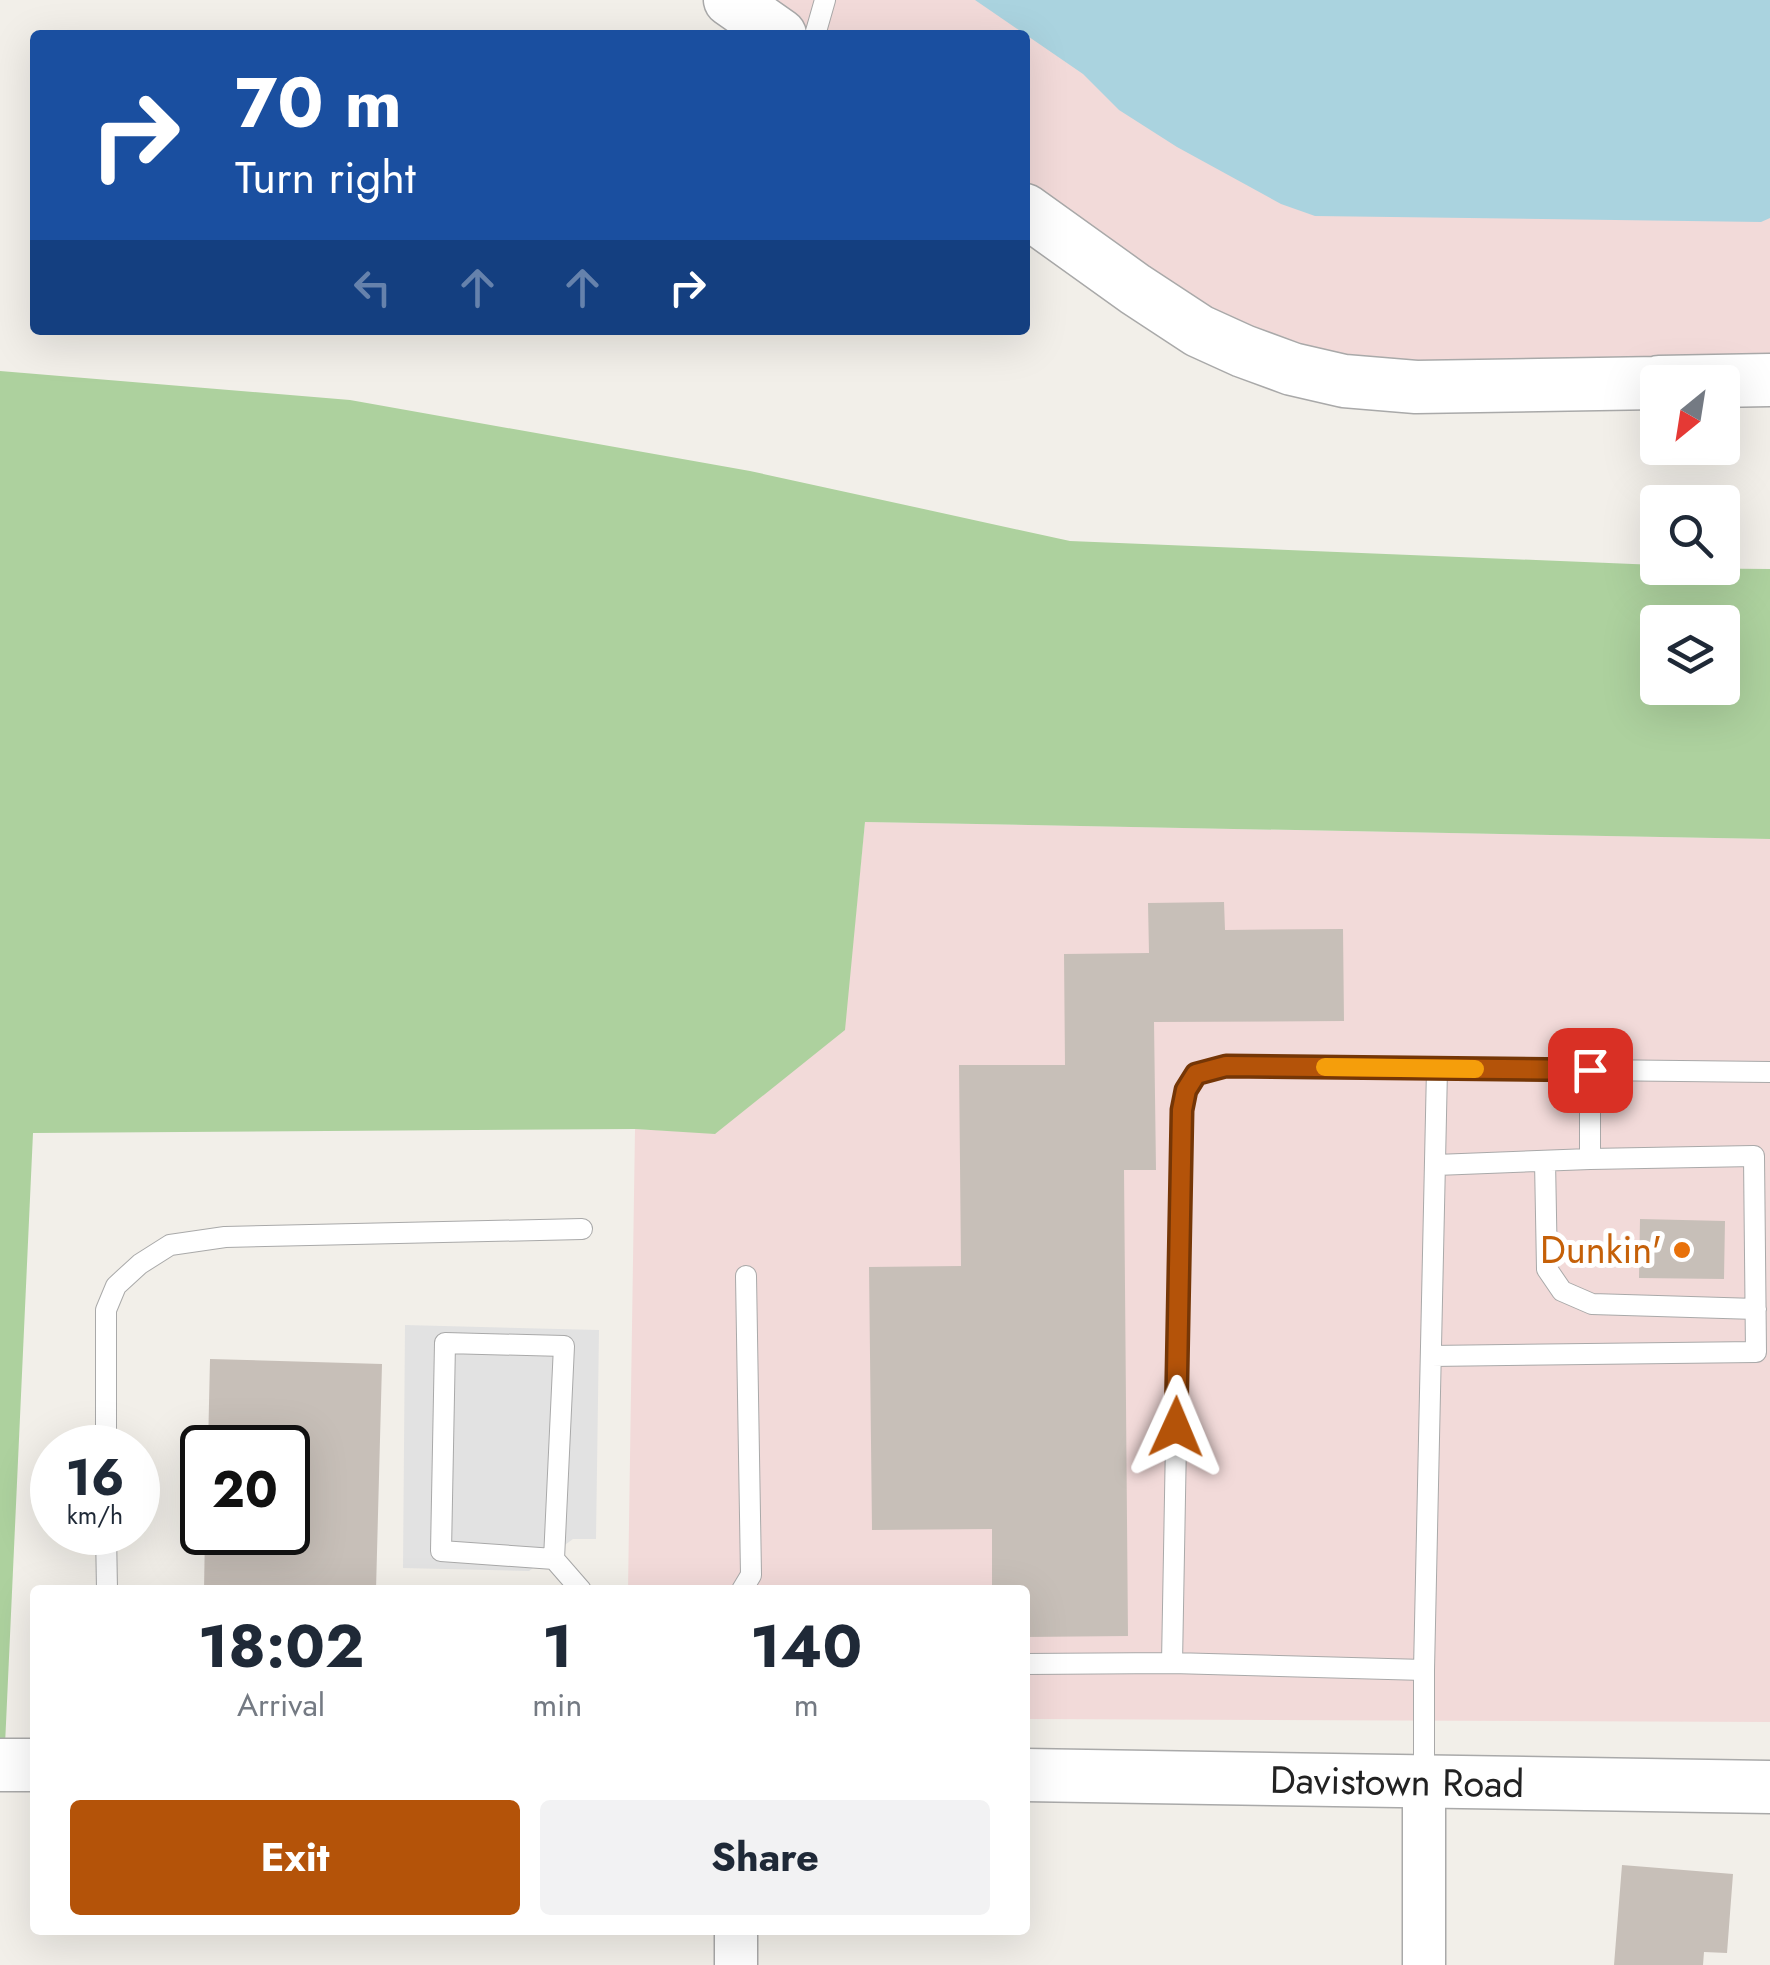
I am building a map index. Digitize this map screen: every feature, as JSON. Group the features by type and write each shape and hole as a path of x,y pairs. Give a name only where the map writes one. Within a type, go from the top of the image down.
{"street":[{"path":"1030,214 1199,331 1292,369 1344,381 1416,387 1640,382"},
{"path":"1740,381 1770,380"},
{"path":"0,1765 30,1765"},
{"name":"Davistown Road","path":"1030,1775 1770,1787"},
{"path":"1424,1782 1424,1965"},
{"path":"736,1935 736,1965"}],"lane":[{"path":"816,30 825,0"},
{"path":"1172,1663 1182,1110 1186,1090 1196,1074 1226,1066 1770,1072"},
{"path":"1424,1782 1437,1069"},
{"path":"1590,1070 1590,1159"},
{"path":"1431,1356 1756,1352 1754,1156 1436,1165"},
{"path":"1545,1161 1547,1269 1562,1290 1592,1304 1756,1309"},
{"path":"106,1425 106,1310 116,1286 140,1264 170,1246 225,1237 582,1229"},
{"path":"745,1585 751,1575 746,1276"},
{"path":"554,1559 441,1551 445,1342 564,1346 554,1559 577,1585"},
{"path":"106,1555 107,1585"},
{"path":"1030,1664 1172,1663 1424,1670"}],"shaded area":[{"path":"730,0 1770,0 1770,380 1740,380 1740,365 1640,365 1640,380 1344,381 1030,213 1030,30 773,30"},
{"path":"865,822 1770,839 1770,1722 1030,1719 1030,1585 628,1585 635,1129 715,1133 844,1030"},
{"path":"405,1325 599,1330 596,1539 573,1539 529,1571 403,1568"}],"green space":[{"path":"0,371 350,400 750,471 1070,541 1640,564 1640,585 1740,585 1740,569 1770,569 1770,839 865,822 845,1030 715,1134 635,1129 33,1133 5,1745 0,1745"}],"water":[{"path":"975,0 1770,0 1770,218 1761,222 1315,216 1281,204 1177,147 1119,110 1083,74 1030,38 1030,30 1019,30"}],"building":[{"path":"1224,902 1225,930 1343,929 1344,1021 1154,1022 1156,1170 1124,1170 1128,1636 1030,1637 1030,1585 992,1585 992,1529 872,1530 869,1267 961,1266 959,1065 1065,1065 1064,954 1149,953 1148,903"},
{"name":"Dunkin'","path":"1640,1219 1725,1221 1724,1279 1639,1278"},
{"path":"210,1359 382,1364 376,1585 204,1585 205,1555 310,1555 310,1425 209,1425"},
{"path":"1622,1865 1733,1874 1727,1953 1704,1952 1703,1965 1614,1965"}],"slow traffic":[{"path":"1325,1067 1475,1069"}],"place":[{"name":"Dunkin'","path":"1682,1250"}],"route":[{"path":"1176,1427 1182,1110 1186,1090 1196,1074 1226,1066 1590,1070"}]}
